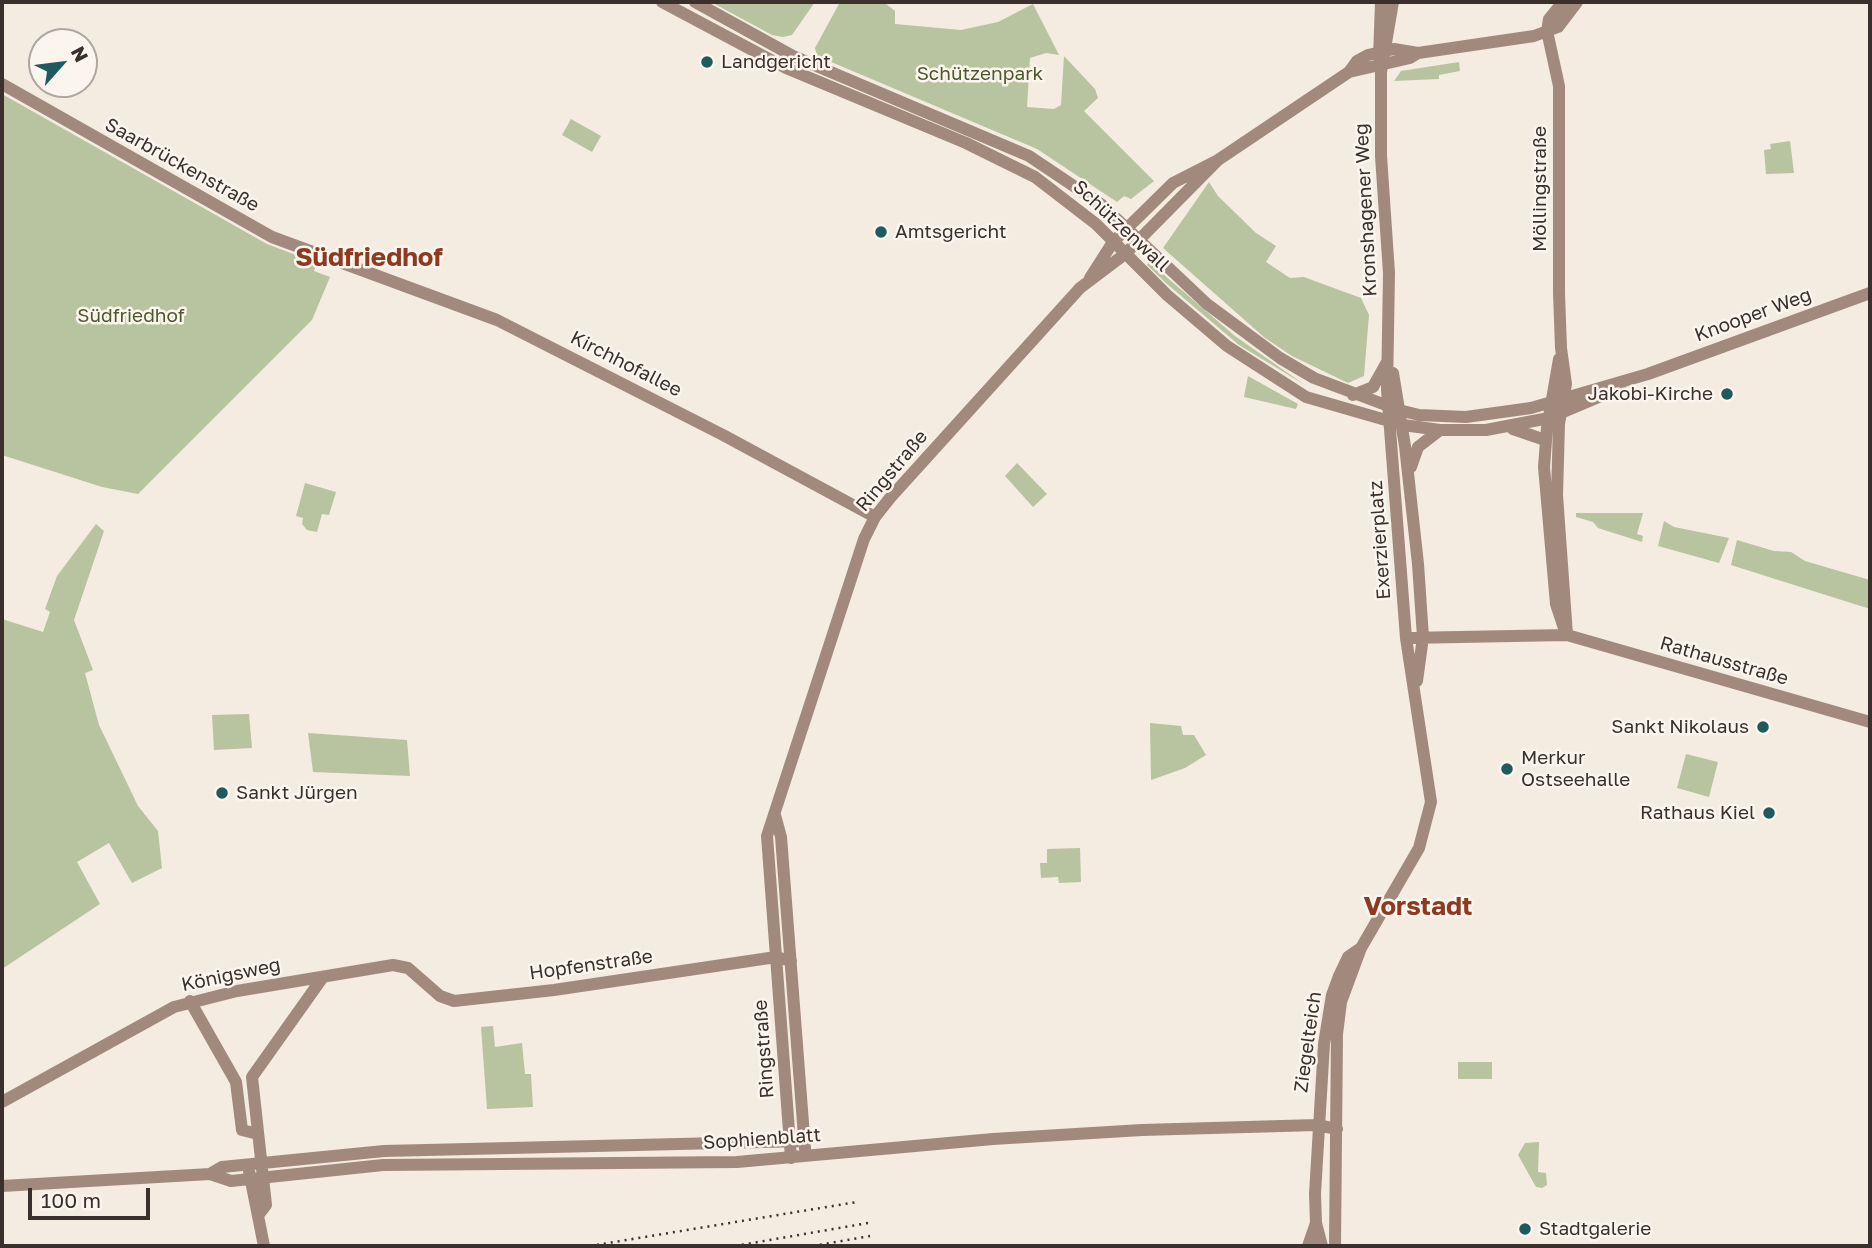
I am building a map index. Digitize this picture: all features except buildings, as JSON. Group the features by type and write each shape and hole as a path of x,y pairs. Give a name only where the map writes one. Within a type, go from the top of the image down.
{"main road":[{"name":"Schützenwall","path":"662,2 786,68 1021,170 1076,207 1202,326 1278,381 1326,404 1396,424"},
{"name":"Schützenwall","path":"695,2 793,56 1029,156 1102,205 1207,304 1257,343 1314,378 1394,409"},
{"path":"1547,31 1549,19 1563,2"},
{"path":"1217,160 1349,72 1362,71 1381,55 1410,58 1418,53 1534,36 1558,27 1577,2"},
{"name":"Kronshagener Weg","path":"1385,4 1381,55 1381,149 1389,263 1390,355 1394,409"},
{"name":"Möllingstraße","path":"1547,31 1559,86 1560,348 1552,402"},
{"name":"Saarbrückenstraße","path":"2,84 248,225 272,237 350,265"},
{"name":"Ringstraße","path":"1089,278 1125,254 1217,160"},
{"name":"Ringstraße","path":"791,1158 767,836 864,539 874,517 1089,278 1113,242 1126,228 1172,183 1217,160"},
{"name":"Kirchhofallee","path":"350,265 497,320 723,435 874,517"},
{"name":"Knooper Weg","path":"1565,397 1648,374 1870,293"},
{"name":"Möllingstraße","path":"1560,348 1566,376 1565,397"},
{"path":"1353,395 1373,387 1390,355"},
{"name":"Knooper Weg","path":"1563,413 1648,374"},
{"path":"1394,409 1441,417 1466,417 1519,411 1565,397 1552,495"},
{"path":"1406,638 1567,635 1545,440 1552,402"},
{"name":"Exerzierplatz","path":"1394,409 1406,638"},
{"path":"1396,424 1440,430 1506,427 1563,413"},
{"name":"Exerzierplatz","path":"1396,424 1409,479 1423,637"},
{"path":"1506,427 1535,434 1545,440"},
{"path":"1409,479 1418,447 1440,430"},
{"name":"Rathausstraße","path":"1567,635 1870,722"},
{"name":"Ziegelteich","path":"1415,695 1423,637"},
{"name":"Ziegelteich","path":"1335,1246 1337,1034 1341,1002 1361,948 1419,848 1428,821 1430,782 1406,638"},
{"name":"Ringstraße","path":"775,813 781,837 806,1156"},
{"name":"Ziegelteich","path":"1316,1223 1317,1125 1324,1044 1332,995 1348,957 1361,948"},
{"name":"Hopfenstraße","path":"408,968 440,996 454,1001 554,990 776,957 791,961"},
{"name":"Königsweg","path":"2,1102 190,1001 393,965 408,968"},
{"path":"264,1246 260,1213 255,1206 257,1178 262,1163 252,1077 255,1069 323,977"},
{"path":"190,1001 236,1082 242,1129 258,1134"},
{"name":"Sophienblatt","path":"210,1174 224,1181 383,1165 737,1162 1027,1137 1317,1125 1337,1129"},
{"name":"Sophienblatt","path":"2,1186 210,1174 222,1167 392,1150 805,1141"},
{"path":"248,1164 257,1178"},
{"path":"1308,1246 1316,1223"},
{"path":"1316,1223 1322,1246"}],"green space":[{"path":"711,2 815,2 792,35 783,37 772,35"},
{"name":"Schützenpark","path":"840,2 884,2 895,11 895,24 961,30 998,22 1033,4 1059,55 1046,53 1030,58 1027,107 1054,109 1061,105 1064,56 1095,89 1098,98 1084,111 1154,181 1131,199 1124,196 1117,202 1037,149 817,56 815,48"},
{"path":"1459,62 1460,71 1439,75 1439,79 1394,81 1401,71"},
{"name":"Südfriedhof","path":"2,94 267,244 317,263 314,271 330,277 312,320 138,494 102,487 2,455"},
{"path":"571,119 601,136 592,152 562,135"},
{"path":"1790,141 1794,173 1766,174 1764,150 1771,149 1770,144"},
{"path":"1209,182 1218,196 1256,233 1276,246 1266,262 1290,278 1304,277 1361,298 1369,315 1364,376 1348,383 1292,356 1265,338 1163,248"},
{"path":"1149,262 1235,336 1305,385 1239,345 1167,284 1147,265"},
{"path":"1248,376 1298,404 1296,409 1244,397"},
{"path":"1017,463 1047,494 1033,507 1005,476"},
{"path":"305,483 336,492 329,515 322,514 317,532 307,530 302,524 303,518 296,516"},
{"path":"1576,513 1643,513 1637,534 1643,536 1642,542 1598,528 1593,522 1576,517"},
{"path":"1664,521 1674,527 1729,538 1719,563 1658,546"},
{"path":"96,524 104,531 74,620 93,670 85,673 99,725 138,806 158,831 162,868 132,883 109,843 77,862 100,904 2,969 2,619 43,632 50,612 45,609 57,576"},
{"path":"1737,540 1774,551 1791,552 1805,561 1870,580 1870,609 1731,565"},
{"path":"249,714 252,748 214,750 212,715"},
{"path":"1150,723 1181,726 1183,735 1194,735 1206,755 1185,768 1151,780"},
{"path":"308,733 407,740 410,776 313,772"},
{"path":"1686,754 1718,762 1709,797 1677,788"},
{"path":"1080,848 1081,882 1059,883 1058,877 1041,878 1040,863 1047,863 1047,849"},
{"path":"493,1026 495,1047 522,1043 525,1074 531,1074 533,1107 487,1109 481,1027"},
{"path":"1458,1062 1492,1062 1492,1079 1458,1079"},
{"path":"1539,1142 1538,1172 1546,1173 1547,1185 1542,1188 1536,1187 1518,1155 1525,1143"}],"railway":[{"path":"590,1246 857,1202"},
{"path":"735,1246 868,1223"},
{"path":"813,1246 870,1236"}],"place":[{"name":"Landgericht","path":"707,62"},
{"name":"Amtsgericht","path":"881,232"},
{"name":"Jakobi-Kirche","path":"1727,394"},
{"name":"Sankt Nikolaus","path":"1763,727"},
{"name":"Merkur Ostseehalle","path":"1507,769"},
{"name":"Sankt Jürgen","path":"222,793"},
{"name":"Rathaus Kiel","path":"1769,813"},
{"name":"Stadtgalerie","path":"1525,1229"}],"district":[{"name":"Südfriedhof","path":"369,258"},
{"name":"Vorstadt","path":"1418,907"}]}
